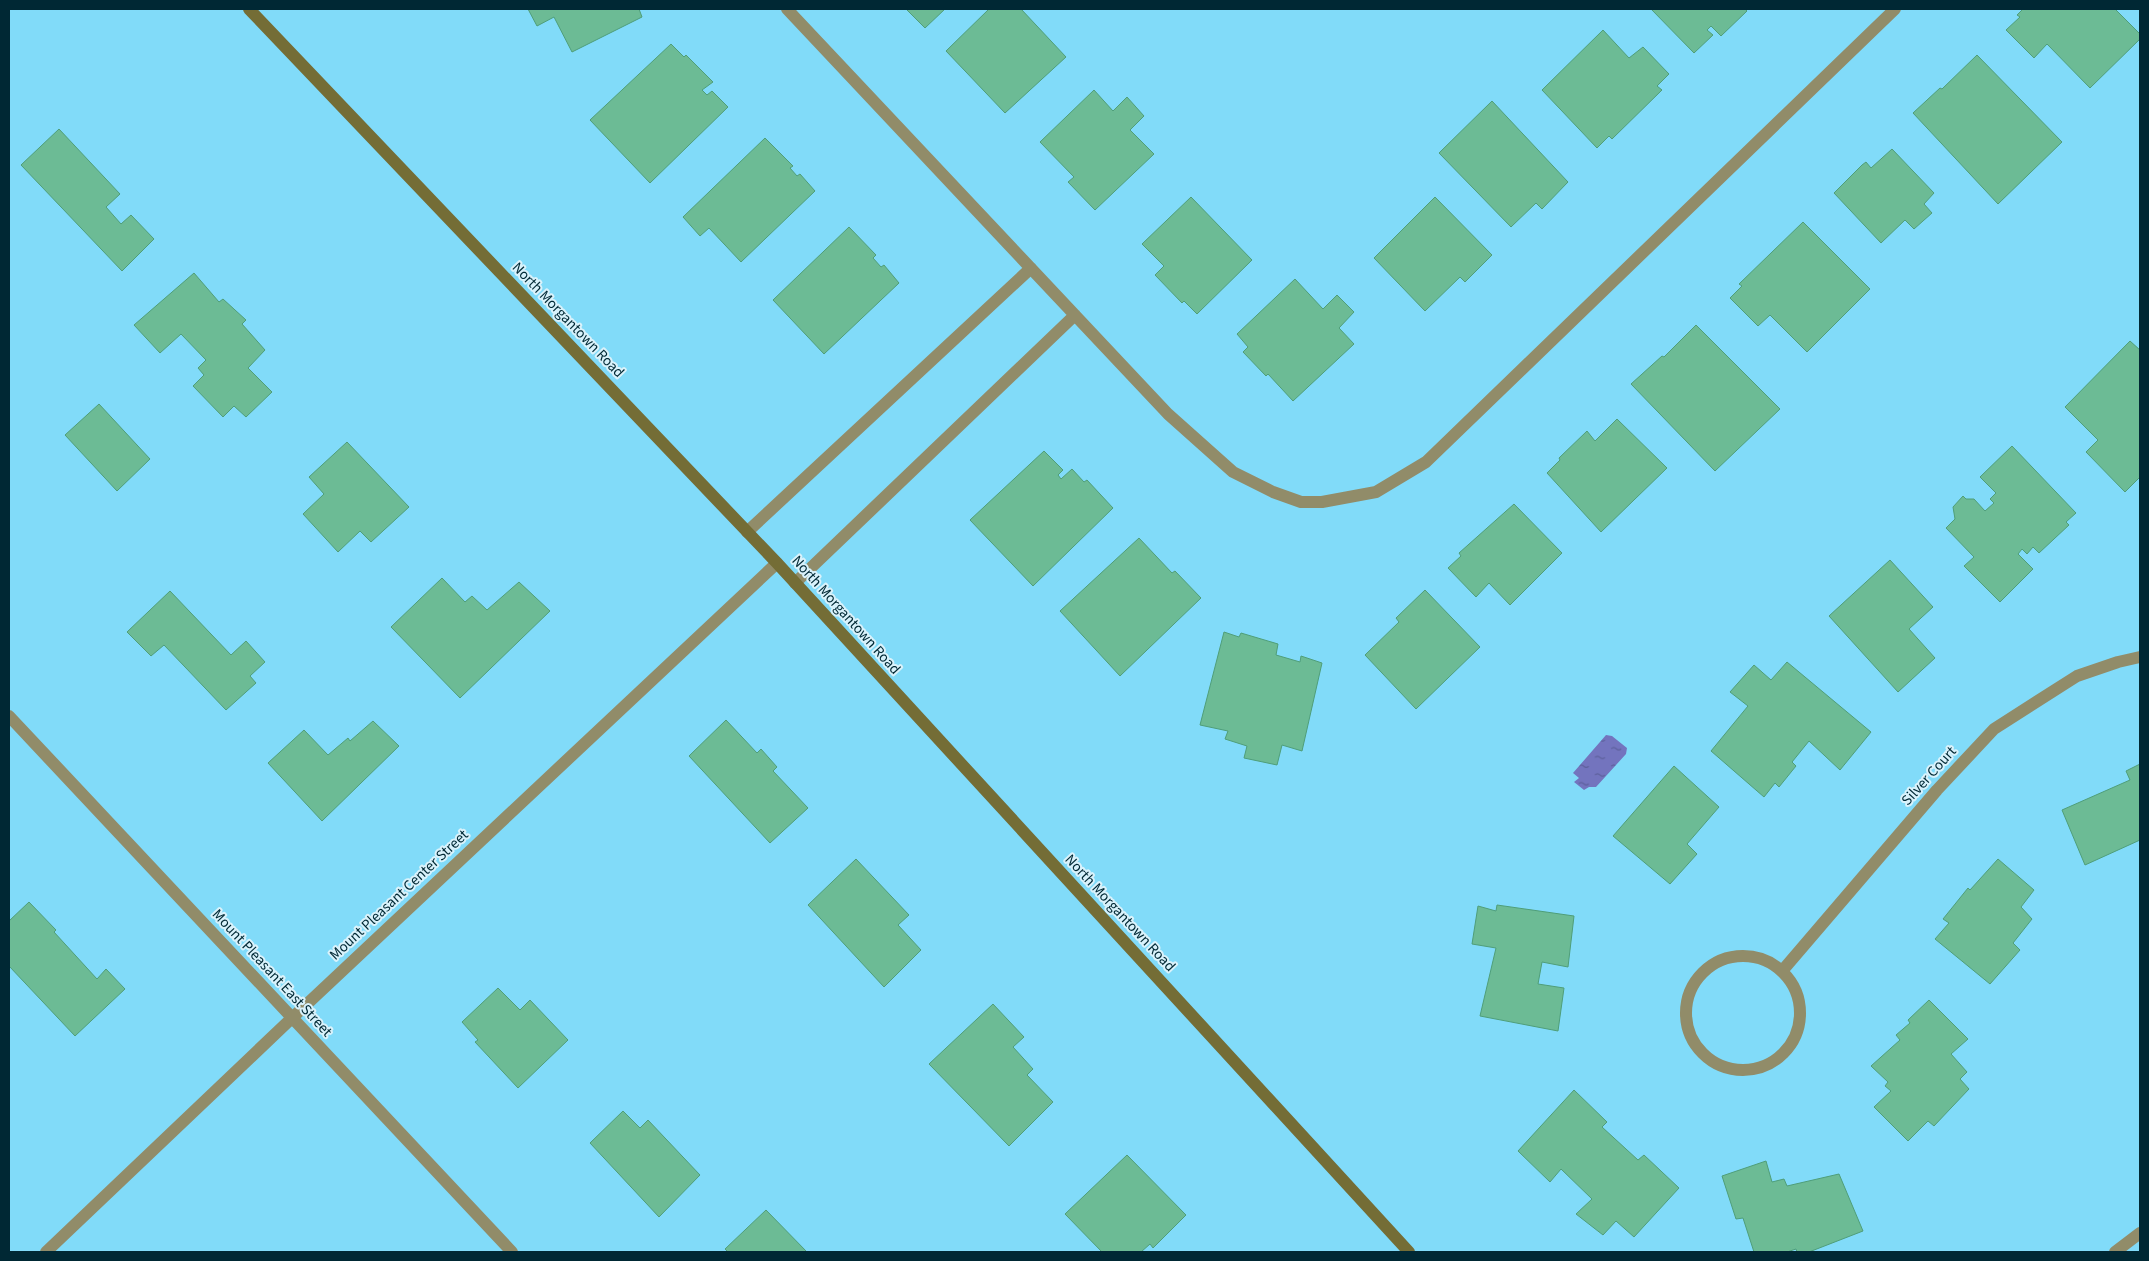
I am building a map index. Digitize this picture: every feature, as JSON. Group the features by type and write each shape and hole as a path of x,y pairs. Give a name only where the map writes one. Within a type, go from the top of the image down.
{"main road":[{"name":"North Morgantown Road","path":"249,9 777,563 1409,1252"}],"street":[{"path":"787,9 1168,414 1233,472 1273,492 1301,502 1322,502 1376,492 1426,462 1895,9"},
{"path":"747,532 1031,268"},
{"path":"795,583 1075,315"},
{"name":"Mount Pleasant Center Street","path":"46,1252 292,1018 777,563"},
{"name":"Silver Court","path":"1782,971 1919,811 1994,729 2077,676 2118,662 2140,657"},
{"name":"Mount Pleasant East Street","path":"9,716 512,1252"},
{"path":"1749,955 1759,957 1782,971 1794,986 1799,1001 1800,1015 1796,1035 1778,1058 1757,1069 1731,1069 1708,1059 1690,1037 1686,1021 1686,1005 1691,988 1710,966 1729,957 1749,955"},
{"path":"2115,1252 2140,1233"}],"water":[{"path":"1606,735 1612,736 1627,748 1626,754 1596,787 1589,787 1584,790 1574,782 1579,778 1573,773"}],"building":[{"path":"528,9 639,9 642,17 572,52 554,17 537,26"},
{"path":"906,9 945,9 925,28"},
{"path":"989,9 1021,9 1066,57 1005,113 946,51"},
{"path":"1651,9 1745,9 1747,11 1721,36 1711,26 1707,30 1713,35 1694,53"},
{"path":"2023,9 2115,9 2140,34 2140,39 2090,88 2047,44 2034,58 2006,30 2020,17 2017,15"},
{"path":"1603,30 1629,58 1643,47 1669,74 1657,86 1662,90 1612,139 1609,136 1597,148 1542,90"},
{"path":"671,44 684,57 686,55 713,82 702,90 707,95 712,91 728,107 650,183 590,120"},
{"path":"1977,55 2062,142 1998,204 1913,113 1940,88 1942,89"},
{"path":"1094,90 1113,111 1127,97 1144,116 1130,130 1154,154 1095,210 1068,182 1074,177 1040,142"},
{"path":"1492,101 1568,182 1542,209 1536,203 1511,227 1439,153"},
{"path":"59,129 120,194 106,207 121,224 131,215 154,239 122,271 21,165"},
{"path":"765,138 793,166 790,168 797,176 800,174 815,191 741,262 709,228 700,236 683,217"},
{"path":"1892,149 1934,193 1924,204 1932,213 1914,229 1905,220 1881,243 1834,193 1862,165 1866,162 1871,168"},
{"path":"1191,197 1252,260 1197,314 1184,301 1182,303 1155,275 1164,266 1142,244"},
{"path":"1435,197 1492,255 1465,282 1460,277 1425,311 1374,258"},
{"path":"1803,222 1870,289 1807,352 1770,315 1758,326 1730,298 1742,286 1739,284"},
{"path":"849,227 876,255 873,258 881,267 884,265 899,283 824,354 773,300"},
{"path":"194,273 219,302 223,299 246,320 242,324 265,350 248,368 272,392 246,417 234,406 223,417 193,386 204,375 198,368 206,360 181,334 160,353 134,325"},
{"path":"1295,279 1323,309 1337,295 1354,312 1339,328 1354,344 1293,401 1268,374 1266,376 1243,352 1248,347 1237,334"},
{"path":"1696,325 1780,409 1715,471 1631,384 1662,356 1664,357"},
{"path":"2130,341 2140,350 2140,477 2125,492 2086,452 2098,440 2065,407"},
{"path":"99,404 150,459 117,491 65,435"},
{"path":"1617,419 1667,468 1601,532 1547,473 1560,460 1559,458 1587,431 1595,441"},
{"path":"347,442 409,507 371,542 360,531 338,552 303,514 324,494 309,477"},
{"path":"2012,446 2076,513 2066,522 2069,525 2039,553 2033,547 2027,554 2022,549 2018,554 2033,569 2000,602 1964,566 1974,557 1946,528 1955,519 1953,507 1963,496 1966,499 1974,499 1985,511 1994,503 1990,499 1996,493 1980,477"},
{"path":"1044,451 1063,470 1058,475 1061,479 1072,469 1084,482 1087,480 1113,508 1033,586 970,520"},
{"path":"1514,504 1562,553 1510,605 1489,583 1476,597 1448,568 1461,556 1459,553"},
{"path":"1139,538 1172,573 1175,571 1201,598 1120,676 1060,611"},
{"path":"1890,560 1933,607 1909,629 1935,658 1898,692 1829,616"},
{"path":"442,578 465,602 472,596 487,610 519,582 550,611 460,698 391,627"},
{"path":"1425,590 1480,647 1416,709 1365,655 1399,622 1396,618"},
{"path":"170,591 231,655 246,641 265,662 250,676 256,683 226,710 164,645 151,656 127,632"},
{"path":"1224,632 1239,637 1241,633 1278,644 1276,655 1300,662 1301,656 1322,663 1302,751 1282,745 1277,765 1244,758 1247,746 1225,739 1228,731 1200,725"},
{"path":"1787,662 1871,732 1840,770 1809,741 1792,762 1796,766 1779,787 1775,783 1764,797 1711,751 1748,706 1730,692 1754,665 1771,680"},
{"path":"726,720 757,753 761,749 777,767 773,771 808,808 770,843 689,756"},
{"path":"373,721 399,746 322,821 268,763 304,730 328,755 348,738 350,741"},
{"path":"2140,764 2140,840 2085,865 2062,810 2130,780 2126,771"},
{"path":"1674,766 1719,807 1687,844 1697,854 1670,884 1613,836"},
{"path":"856,859 909,915 898,925 921,950 884,987 808,905"},
{"path":"1998,859 2034,890 2021,907 2032,919 2013,943 2020,950 1990,984 1935,939 1949,923 1943,919 1968,888 1970,890"},
{"path":"29,902 56,930 54,932 97,979 106,969 125,989 75,1036 9,966 9,921"},
{"path":"1497,905 1574,916 1568,967 1542,962 1538,984 1564,988 1558,1031 1480,1016 1496,948 1472,944 1478,906 1496,911"},
{"path":"498,988 520,1010 530,1000 568,1040 518,1088 475,1042 478,1040 462,1022"},
{"path":"1929,1000 1968,1039 1951,1054 1967,1072 1960,1079 1969,1089 1934,1126 1928,1121 1908,1141 1874,1107 1891,1091 1885,1086 1888,1082 1871,1066 1900,1040 1896,1035 1910,1023 1908,1020"},
{"path":"993,1004 1024,1037 1013,1047 1033,1069 1027,1075 1053,1102 1009,1146 929,1064"},
{"path":"1574,1090 1607,1122 1602,1127 1638,1160 1644,1155 1679,1188 1634,1237 1616,1221 1603,1235 1576,1214 1592,1199 1561,1169 1550,1182 1518,1151"},
{"path":"623,1111 640,1128 648,1120 700,1175 659,1217 590,1143"},
{"path":"1127,1155 1186,1215 1153,1248 1150,1244 1141,1252 1102,1252 1065,1214"},
{"path":"1766,1161 1772,1182 1784,1179 1787,1186 1839,1174 1863,1231 1809,1252 1797,1252 1796,1249 1787,1252 1754,1252 1743,1218 1736,1219 1722,1176"},
{"path":"766,1210 807,1252 728,1252 725,1249"}]}
